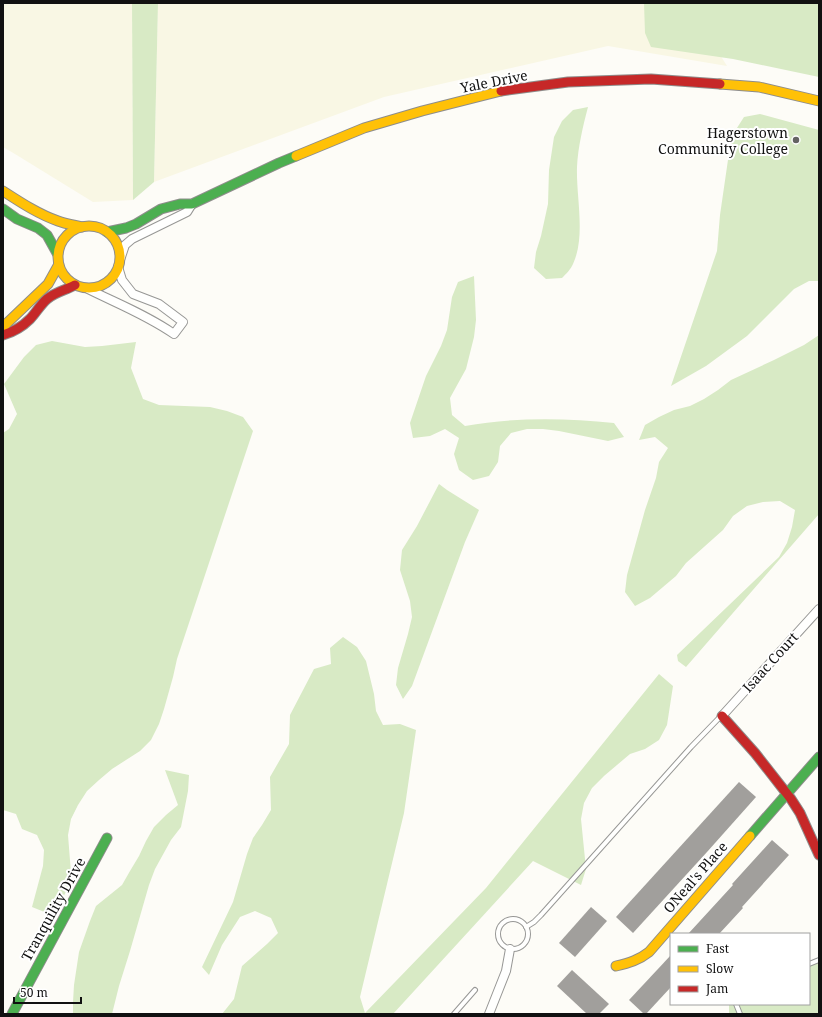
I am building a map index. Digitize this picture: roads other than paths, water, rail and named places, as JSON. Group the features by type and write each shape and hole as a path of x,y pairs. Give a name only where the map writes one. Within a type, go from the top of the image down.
{"street":[{"name":"Yale Drive","path":"107,232 136,224 161,209 180,204 192,204 279,163 364,128 422,111 497,92 568,82 651,79 759,87 819,101"},
{"path":"3,191 31,209 54,220 82,227 95,227 107,232 112,236 118,247 122,280 133,294 159,304 183,322 174,334 163,326 136,312 88,289 75,286 64,278 58,266 57,253 47,235 38,228 17,219 3,209"},
{"name":"Yale Drive","path":"119,263 125,246 132,239 187,212 192,204"},
{"path":"57,253 66,236 82,227"},
{"path":"88,289 107,283 116,273 119,263"},
{"path":"3,329 5,325 48,284 58,266"},
{"path":"3,335 12,332 29,320 39,308 56,293 75,286"},
{"name":"Isaac Court","path":"722,716 819,609"},
{"path":"722,716 739,733 787,793 809,832 819,855"},
{"name":"ONeal's Place","path":"616,966 640,959 649,952 819,757"},
{"name":"Tranquility Drive","path":"12,1014 107,838"},
{"path":"489,1014 506,971 510,949"}],"lane":[{"path":"526,926 534,922 541,915 691,747 722,716"},
{"path":"507,919 517,919 526,926 528,935 527,940 520,947 510,949 499,940 497,935 498,930 507,919"},
{"path":"454,1014 475,990"}],"place":[{"name":"Hagerstown Community College","path":"796,140"}]}
